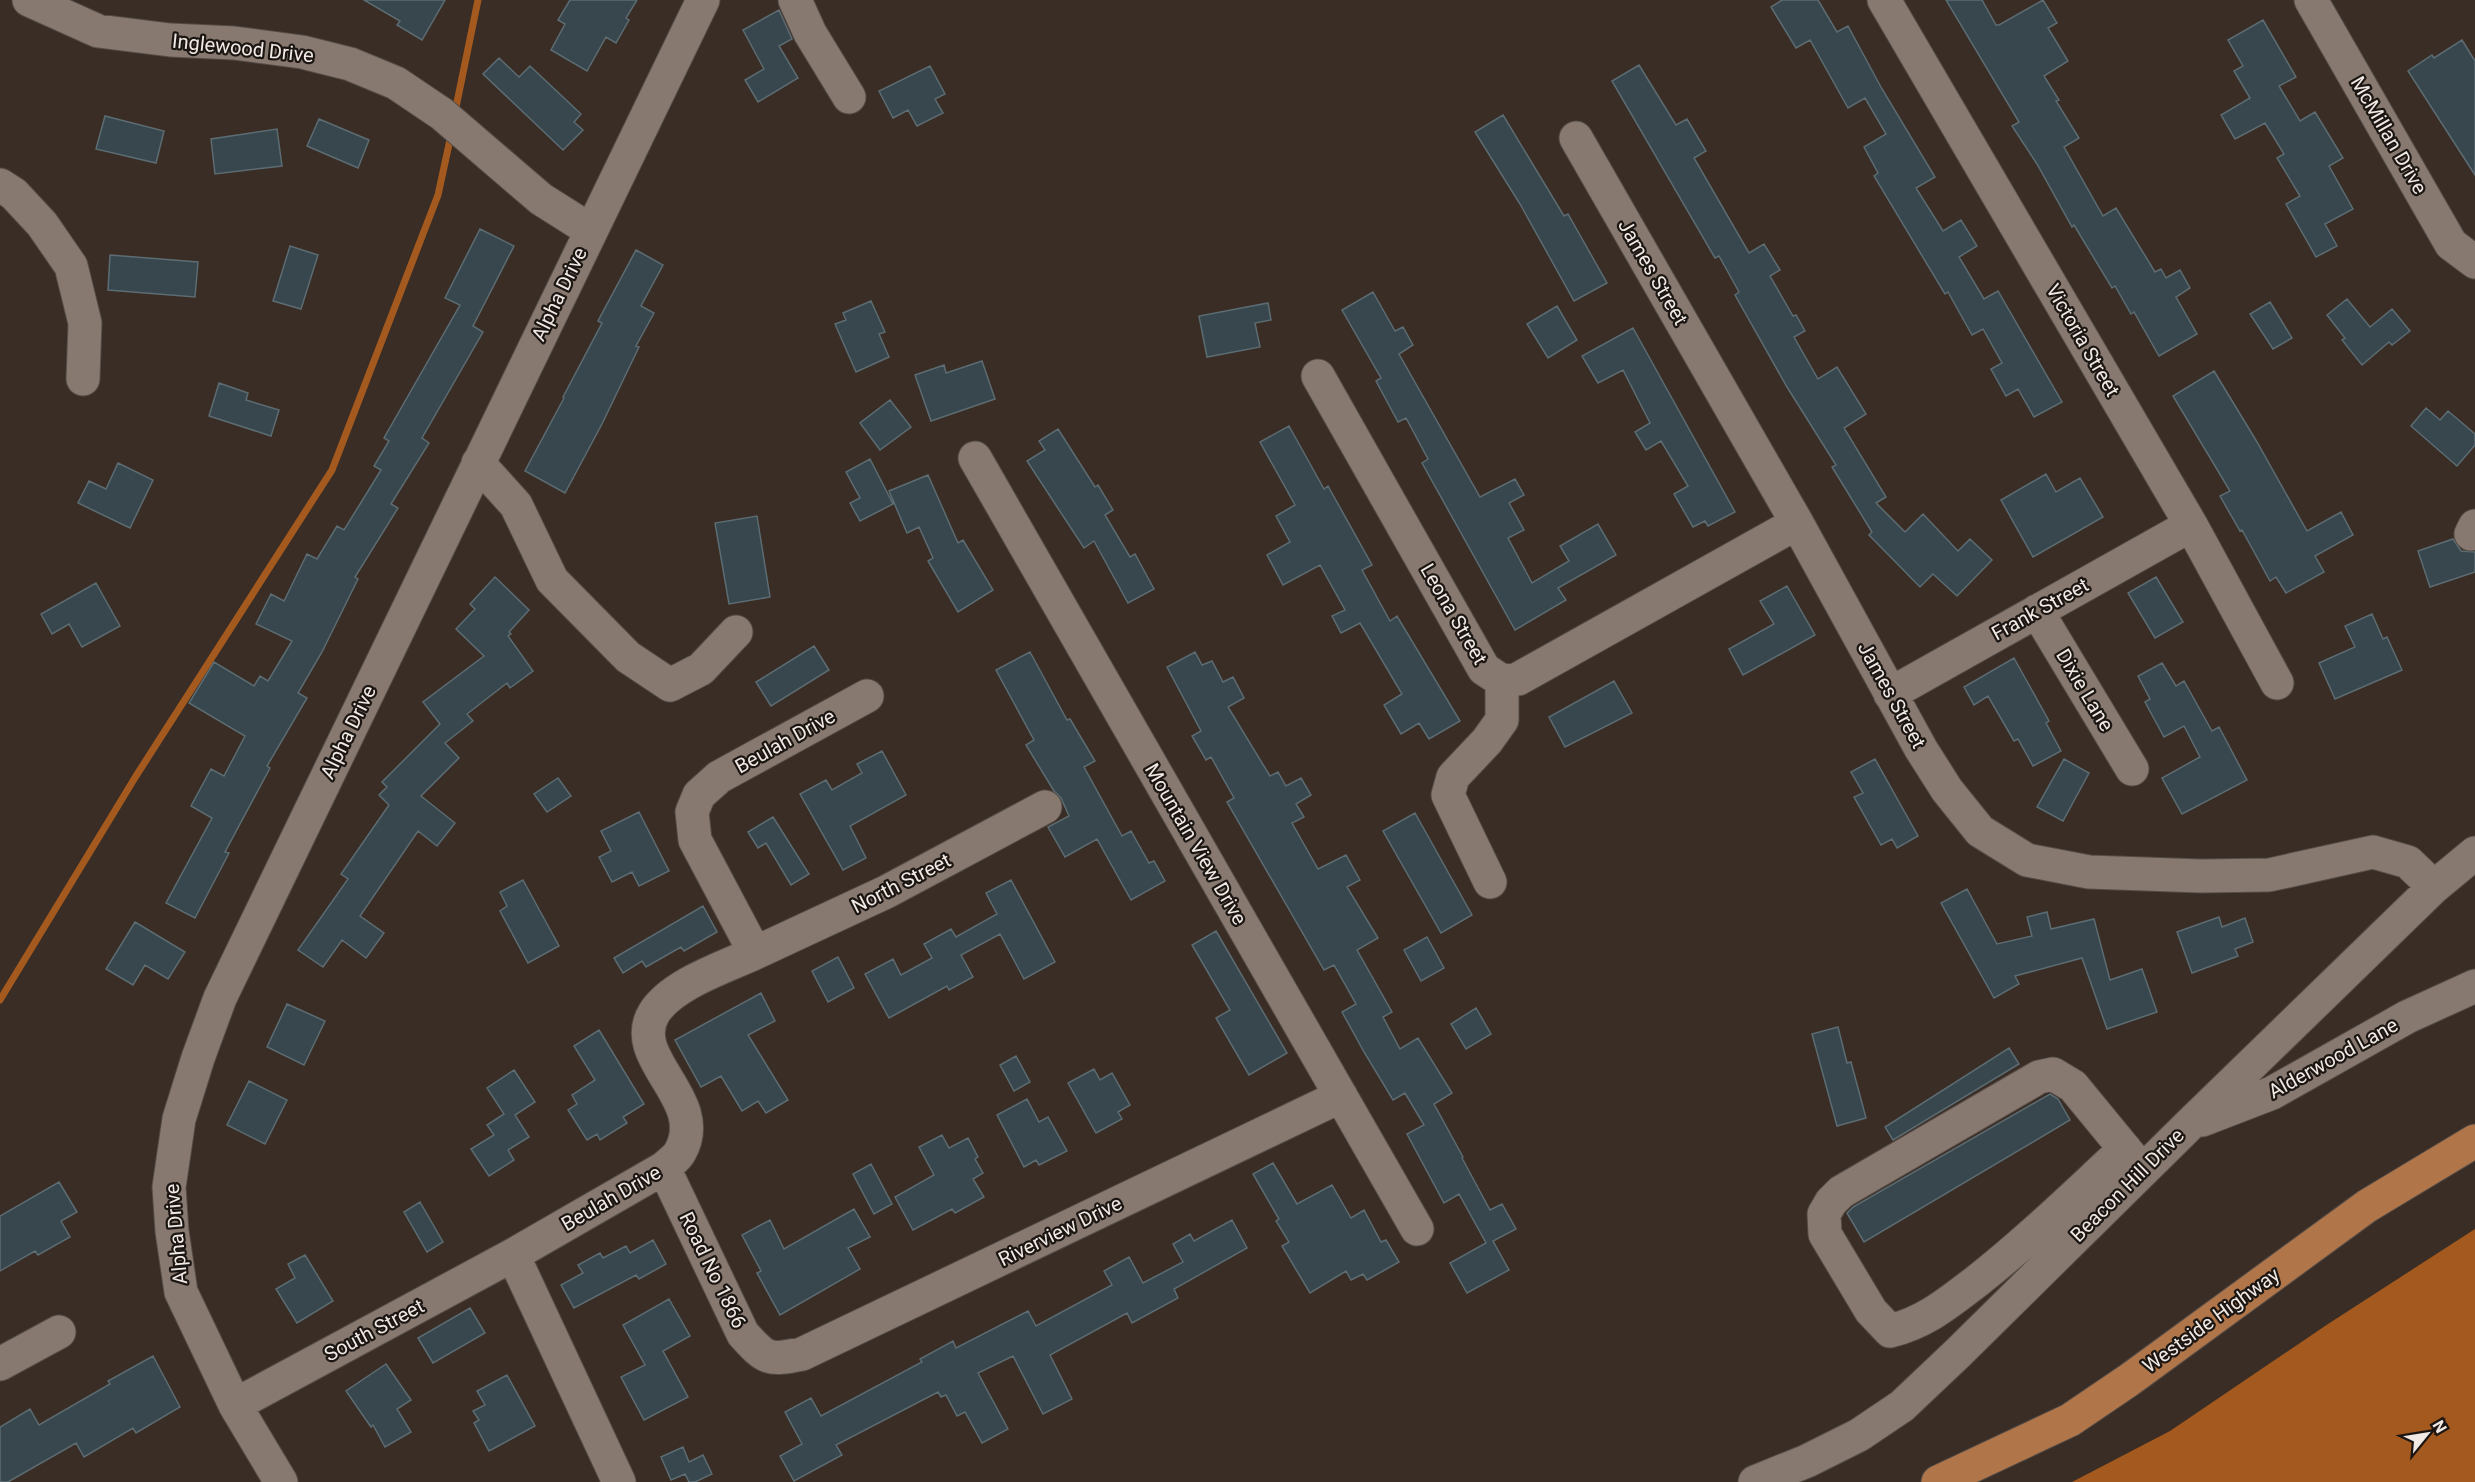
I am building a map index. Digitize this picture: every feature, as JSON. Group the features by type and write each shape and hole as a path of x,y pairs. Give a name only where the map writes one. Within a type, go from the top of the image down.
{"main road":[{"name":"Westside Highway","path":"1938,1482 2070,1420 2130,1380 2367,1206 2475,1141"}],"street":[{"name":"Inglewood Drive","path":"29,0 98,31 291,50 350,64 396,83 442,114 541,199 590,230"},
{"name":"Alpha Drive","path":"281,1482 235,1406 181,1292 169,1187 179,1119 220,998 703,0"},
{"path":"795,0 810,33 849,97"},
{"name":"Victoria Street","path":"1884,0 2191,525 2277,683"},
{"name":"McMillan Drive","path":"2311,0 2451,244 2475,262"},
{"name":"James Street","path":"1576,138 1797,523 1890,694 1947,790 1980,831 2027,860 2089,872 2269,875 2373,852 2408,862 2434,887"},
{"path":"0,185 14,194 42,224 72,266 84,323 83,379"},
{"name":"Leona Street","path":"1318,376 1484,669 1502,681 1518,679 1797,523"},
{"name":"Mountain View Drive","path":"975,458 1418,1229"},
{"path":"478,463 516,505 552,580 628,657 670,685 702,669 736,632"},
{"name":"Frank Street","path":"1890,694 2191,525"},
{"name":"Dixie Lane","path":"2037,611 2132,769"},
{"path":"1490,882 1448,795 1453,777 1487,741 1502,720 1502,681"},
{"name":"Beulah Drive","path":"513,1255 664,1168 680,1153 688,1129 682,1102 655,1057 647,1035 654,1013 686,985 755,953 695,840 692,812 699,795 719,777 867,696"},
{"name":"North Street","path":"755,953 886,892 1045,807"},
{"name":"Beacon Hill Drive","path":"1755,1482 1807,1461 1859,1435 1902,1406 1958,1353 2134,1160 2189,1125 2434,887 2475,853"},
{"name":"Alderwood Lane","path":"2189,1125 2272,1093 2407,1017 2475,986"},
{"path":"2053,1074 2073,1086 2134,1160 1941,1308 1913,1325 1890,1331 1871,1311 1826,1234 1824,1214 1841,1192 2039,1077 2053,1074"},
{"name":"Riverview Drive","path":"776,1359 802,1354 1341,1096"},
{"name":"Road No 1866","path":"664,1168 743,1334 761,1354 776,1359"},
{"path":"513,1255 619,1482"},
{"name":"South Street","path":"235,1406 513,1255"},
{"path":"0,1364 59,1332"}],"shaded area":[{"path":"2475,1229 2475,1482 2072,1482 2170,1431 2328,1324"}],"building":[{"path":"364,0 445,0 422,40 397,25 400,21"},
{"path":"570,0 637,0 626,18 629,20 616,43 606,37 587,71 551,50 565,24 558,20"},
{"path":"1782,0 1818,0 1837,32 1848,26 1882,89 1935,177 1916,188 1943,231 1961,220 1977,246 1959,257 1984,299 1998,291 2062,402 2034,417 2018,389 2006,396 1991,369 2002,363 1983,329 1972,335 1948,292 1945,294 1874,176 1878,173 1864,147 1886,134 1865,98 1848,108 1810,40 1796,48 1771,7"},
{"path":"1946,0 1982,0 1996,25 1999,25 2043,0 2057,23 2048,28 2068,61 2044,76 2059,100 2056,101 2079,138 2064,147 2103,216 2116,208 2155,272 2161,269 2166,278 2180,270 2190,288 2176,297 2197,334 2159,356 2134,312 2131,314 2115,286 2112,288 2074,225 2072,227 2037,164 2012,126 2019,122"},
{"path":"779,10 792,39 779,46 798,78 758,102 745,80 764,69 743,30"},
{"path":"2263,20 2296,77 2279,86 2300,121 2315,112 2343,158 2329,166 2353,209 2325,224 2337,246 2316,257 2286,204 2300,196 2277,158 2284,154 2265,123 2235,139 2221,115 2250,98 2234,71 2243,66 2228,40"},
{"path":"2462,40 2475,61 2475,175 2408,71 2432,55 2434,58"},
{"path":"499,58 519,77 530,66 581,114 574,122 583,130 563,150 483,74"},
{"path":"1639,65 1676,125 1687,119 1706,151 1694,158 1749,253 1764,244 1780,270 1770,276 1793,316 1796,315 1805,331 1794,337 1818,379 1837,367 1866,414 1844,428 1886,497 1876,503 1905,532 1923,514 1958,551 1970,539 1992,560 1957,596 1933,574 1920,587 1869,535 1872,532 1832,467 1836,465 1787,387 1735,295 1739,292 1719,256 1715,258 1612,81"},
{"path":"930,66 945,94 935,99 943,113 917,126 908,110 893,118 879,91"},
{"path":"1503,115 1564,216 1568,214 1607,283 1574,301 1520,204 1475,132"},
{"path":"105,116 164,131 156,163 96,149"},
{"path":"319,119 369,140 358,168 307,146"},
{"path":"277,129 282,166 215,174 211,139"},
{"path":"480,229 514,246 473,326 483,332 422,438 429,443 391,504 398,508 355,577 358,579 322,652 298,693 307,698 267,766 270,768 225,852 229,853 195,918 166,903 212,818 191,806 211,769 224,776 245,736 189,703 214,662 254,686 260,676 268,681 292,641 256,624 271,594 284,601 307,554 317,559 337,526 344,530 381,470 374,466 389,441 384,438 460,305 445,298"},
{"path":"290,246 318,255 301,309 273,301"},
{"path":"636,250 663,265 641,306 654,313 636,346 639,347 602,424 565,493 525,471 602,323 598,321"},
{"path":"110,255 198,262 195,297 108,290"},
{"path":"1373,292 1395,331 1403,327 1413,345 1399,354 1480,497 1515,479 1524,495 1509,503 1524,530 1508,538 1532,583 1569,561 1560,546 1598,524 1616,555 1558,588 1566,600 1515,630 1422,463 1428,459 1406,418 1398,422 1376,381 1381,378 1342,310"},
{"path":"2347,299 2370,327 2392,309 2410,331 2392,345 2389,342 2362,365 2342,340 2345,338 2327,315"},
{"path":"871,301 885,332 879,334 889,357 856,372 835,324 846,320 843,313"},
{"path":"2270,302 2292,338 2273,349 2250,314"},
{"path":"1268,303 1271,320 1255,323 1260,347 1207,357 1199,316"},
{"path":"1557,306 1577,340 1548,358 1527,324"},
{"path":"1633,328 1735,512 1708,526 1705,521 1693,527 1674,494 1688,486 1661,441 1646,450 1635,432 1650,423 1623,370 1598,383 1582,356"},
{"path":"982,361 995,399 931,421 915,375 944,365 946,373"},
{"path":"2214,371 2307,531 2341,512 2353,535 2315,556 2324,572 2286,593 2276,577 2270,581 2242,530 2240,531 2220,496 2230,491 2173,396"},
{"path":"219,383 248,393 246,400 279,410 271,436 209,416"},
{"path":"890,400 911,427 880,450 860,423"},
{"path":"2426,408 2440,420 2448,411 2475,434 2475,445 2457,466 2411,426"},
{"path":"1289,426 1324,489 1328,486 1372,565 1362,570 1390,621 1397,616 1460,721 1429,739 1419,723 1401,734 1384,705 1402,694 1360,623 1341,633 1332,616 1345,610 1320,565 1283,585 1267,555 1290,542 1276,516 1295,505 1260,442"},
{"path":"1058,429 1095,487 1098,485 1113,510 1105,515 1130,557 1135,554 1154,589 1128,603 1094,541 1084,548 1027,461 1045,450 1039,441"},
{"path":"870,459 893,504 860,521 850,503 860,498 846,472"},
{"path":"118,463 153,480 130,528 78,503 89,481 106,489"},
{"path":"2046,474 2056,492 2080,478 2103,517 2033,557 2001,500"},
{"path":"928,475 958,543 963,540 993,590 958,612 928,561 933,558 919,527 907,533 889,491"},
{"path":"757,516 770,597 729,604 715,523"},
{"path":"2453,539 2461,551 2475,552 2475,572 2430,587 2418,551"},
{"path":"495,577 529,610 508,636 533,671 510,688 507,683 467,714 473,721 445,743 459,758 421,796 455,823 437,846 418,831 360,916 384,933 366,958 342,940 323,967 298,950 348,879 341,874 389,805 379,795 387,787 382,782 440,724 423,702 484,656 456,629 475,609 470,604"},
{"path":"2156,577 2183,622 2155,638 2128,593"},
{"path":"96,583 120,626 82,647 69,624 52,634 41,614"},
{"path":"1787,586 1815,635 1743,675 1729,649 1774,624 1760,601"},
{"path":"2372,614 2383,639 2387,637 2402,670 2335,699 2319,663 2355,647 2345,626"},
{"path":"814,646 829,670 771,706 756,682"},
{"path":"1030,652 1067,720 1070,719 1095,761 1084,767 1122,836 1131,831 1149,863 1154,861 1165,881 1131,900 1097,839 1065,857 1048,827 1069,816 1061,798 1054,791 1026,745 1034,740 996,670"},
{"path":"1195,652 1202,665 1212,661 1223,682 1233,677 1244,698 1228,707 1270,776 1278,772 1286,786 1301,778 1311,795 1296,804 1304,817 1292,823 1318,869 1346,855 1360,880 1347,887 1378,938 1357,950 1392,1012 1383,1017 1400,1049 1418,1038 1452,1093 1434,1104 1490,1210 1502,1204 1516,1229 1493,1241 1509,1270 1467,1293 1450,1263 1486,1243 1459,1194 1444,1203 1407,1134 1424,1125 1405,1093 1393,1100 1364,1052 1342,1012 1356,1004 1334,965 1324,970 1227,802 1234,798 1211,757 1206,760 1192,736 1201,731 1167,667"},
{"path":"2014,658 2049,721 2046,723 2061,751 2033,766 2018,739 2014,741 1988,696 1974,705 1964,687"},
{"path":"2162,663 2176,686 2184,681 2212,731 2219,727 2247,780 2182,814 2162,778 2200,757 2184,726 2164,737 2145,702 2150,699 2138,676"},
{"path":"1614,681 1632,713 1565,747 1549,717"},
{"path":"882,751 906,795 850,826 866,858 843,870 800,794 826,780 832,790 862,773 857,764"},
{"path":"1875,759 1918,836 1897,848 1892,839 1881,845 1854,797 1863,793 1851,772"},
{"path":"2064,759 2089,773 2063,821 2037,807"},
{"path":"558,778 571,796 547,812 534,794"},
{"path":"639,812 669,871 639,886 632,872 612,882 599,857 611,851 601,831"},
{"path":"1415,813 1472,915 1441,933 1383,831"},
{"path":"773,817 809,874 791,885 766,843 758,848 748,832"},
{"path":"523,880 559,946 528,963 500,911 507,906 500,892"},
{"path":"1011,880 1055,962 1024,979 1000,934 961,955 973,977 949,990 947,986 889,1018 865,974 893,959 901,975 932,958 924,944 951,929 956,937 997,914 986,893"},
{"path":"1967,889 1997,944 2032,936 2027,917 2047,912 2051,929 2094,919 2110,980 2142,969 2157,1012 2107,1029 2082,958 2015,976 2019,984 1994,998 1941,903"},
{"path":"703,906 717,932 684,951 681,947 646,967 642,961 623,973 614,958"},
{"path":"2219,917 2222,927 2245,918 2253,942 2235,949 2238,956 2192,973 2177,932"},
{"path":"135,922 185,952 168,979 145,965 133,985 106,969"},
{"path":"1216,931 1287,1053 1249,1075 1216,1018 1230,1010 1192,945"},
{"path":"1427,937 1444,968 1421,981 1404,950"},
{"path":"838,957 854,988 828,1002 812,971"},
{"path":"761,993 775,1021 748,1035 788,1100 766,1113 758,1101 742,1111 721,1076 701,1087 675,1040"},
{"path":"287,1004 325,1021 304,1065 267,1047"},
{"path":"1476,1008 1491,1034 1466,1049 1451,1024"},
{"path":"1838,1027 1847,1063 1851,1062 1866,1118 1837,1126 1812,1034"},
{"path":"599,1030 644,1104 623,1117 627,1123 600,1140 597,1134 587,1140 568,1110 577,1104 572,1095 595,1080 574,1046"},
{"path":"2009,1048 2019,1064 1893,1140 1885,1127"},
{"path":"1016,1056 1030,1082 1014,1091 1000,1065"},
{"path":"1094,1069 1100,1080 1112,1073 1130,1105 1118,1112 1122,1119 1096,1133 1068,1083"},
{"path":"514,1070 535,1102 515,1115 529,1137 508,1150 514,1160 489,1176 471,1149 494,1135 487,1125 504,1114 487,1088"},
{"path":"249,1081 287,1100 265,1144 227,1125"},
{"path":"2050,1094 2058,1099 2070,1120 1864,1242 1847,1213 1853,1207"},
{"path":"1027,1099 1039,1122 1048,1117 1067,1151 1039,1165 1036,1160 1024,1167 997,1115"},
{"path":"942,1135 949,1148 968,1138 978,1157 975,1159 983,1173 973,1179 984,1197 955,1213 952,1209 913,1230 895,1197 934,1175 919,1147"},
{"path":"1273,1163 1297,1204 1332,1185 1351,1218 1364,1210 1381,1242 1386,1240 1399,1262 1367,1280 1363,1274 1351,1280 1346,1271 1310,1293 1282,1246 1289,1242 1276,1221 1279,1219 1253,1174"},
{"path":"871,1164 892,1204 874,1214 853,1174"},
{"path":"59,1182 77,1212 61,1221 70,1237 38,1255 35,1251 0,1271 0,1216"},
{"path":"420,1202 443,1242 427,1252 404,1212"},
{"path":"854,1209 870,1237 848,1248 860,1269 780,1315 757,1273 761,1271 742,1235 770,1220 784,1249"},
{"path":"1232,1220 1247,1248 1174,1289 1178,1298 1132,1323 1127,1313 1050,1355 1072,1399 1043,1414 1013,1356 978,1373 1008,1429 982,1443 965,1412 957,1416 946,1395 941,1397 938,1392 836,1445 842,1455 794,1481 780,1456 802,1444 785,1412 811,1398 821,1416 922,1362 920,1359 953,1341 956,1348 1028,1311 1036,1326 1112,1285 1104,1271 1129,1257 1143,1283 1183,1262 1173,1244 1190,1234 1194,1241"},
{"path":"653,1240 666,1264 639,1279 636,1275 574,1308 561,1285 583,1273 578,1265 600,1253 603,1258 626,1246 630,1253"},
{"path":"305,1255 333,1301 297,1323 276,1289 295,1278 288,1264"},
{"path":"669,1299 690,1336 663,1351 688,1397 644,1420 621,1377 645,1365 623,1325"},
{"path":"470,1308 485,1333 433,1363 418,1338"},
{"path":"153,1356 180,1407 136,1433 133,1428 84,1457 76,1443 8,1482 0,1482 0,1427 30,1409 39,1425 110,1384 108,1381"},
{"path":"386,1364 411,1400 397,1409 411,1432 385,1447 373,1425 371,1427 346,1391"},
{"path":"507,1375 535,1426 489,1451 474,1423 479,1420 473,1411 485,1405 477,1391"},
{"path":"683,1447 689,1462 703,1455 712,1474 695,1482 689,1482 685,1474 671,1480 661,1457"}],"waterway":[{"path":"455,112 478,0"},
{"path":"0,1000 136,776 332,470 438,195 451,135"}]}
